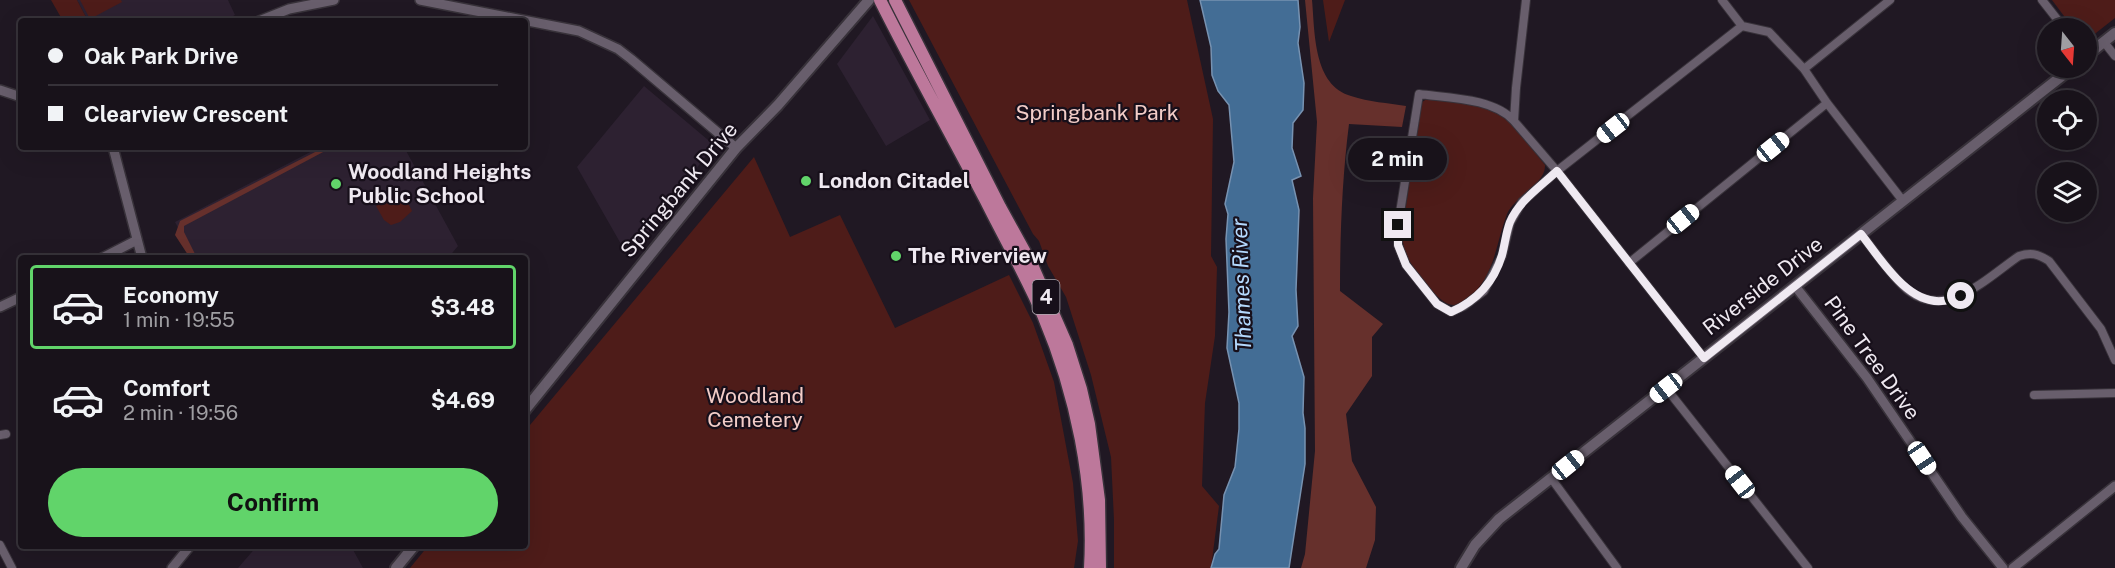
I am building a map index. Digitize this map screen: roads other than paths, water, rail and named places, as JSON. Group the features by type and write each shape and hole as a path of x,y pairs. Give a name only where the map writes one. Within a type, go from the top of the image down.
{"main road":[{"name":"Springbank Drive","path":"528,406 736,148 778,105 869,0"},
{"path":"880,0 1016,258 1060,362 1075,412 1085,470 1090,522 1090,568"},
{"name":"4","path":"895,0 1032,265 1066,345 1081,388 1089,424 1099,500 1100,568"},
{"path":"2097,47 2115,33"},
{"name":"Riverside Drive","path":"1461,568 1475,545 1500,519 2059,78"},
{"path":"396,568 412,549"}],"street":[{"path":"267,18 289,9 334,0"},
{"path":"420,0 452,3 520,18"},
{"path":"1514,121 1526,0"},
{"path":"1722,0 1742,26 1769,32 1804,69 1827,103 1903,201"},
{"path":"1804,69 1890,0"},
{"path":"2042,0 2056,18"},
{"path":"528,20 579,31 618,50 736,148"},
{"path":"1704,358 1557,171 1514,121 1499,109 1485,104 1419,94 1398,225 1398,245 1406,265 1437,304 1451,312 1464,306 1484,291 1502,256 1509,223 1522,202 1557,171 1742,26"},
{"path":"2104,42 2115,56"},
{"path":"0,90 18,96"},
{"path":"1629,263 1827,103"},
{"path":"114,150 140,255"},
{"path":"1861,234 1908,291 1923,299 1942,301 1961,296 2019,256 2027,253 2038,254 2049,261 2101,329 2115,360"},
{"path":"108,255 137,240"},
{"name":"Pine Tree Drive","path":"1795,286 1868,378 1962,517 2003,568"},
{"path":"0,307 18,298"},
{"path":"1666,388 1808,568"},
{"path":"2034,395 2115,393"},
{"path":"1551,478 1617,568"},
{"path":"2013,568 2115,486"},
{"path":"0,544 12,568"},
{"path":"172,568 188,549"}],"water":[{"name":"Thames River","path":"1200,0 1298,0 1300,27 1298,43 1304,83 1303,110 1293,123 1292,148 1301,176 1292,180 1299,210 1296,290 1298,326 1292,336 1304,377 1305,464 1289,568 1211,568 1219,549 1224,495 1235,467 1239,403 1227,348 1229,312 1226,239 1228,214 1225,204 1234,162 1229,105 1218,91 1212,75 1211,47"}],"place":[{"name":"London Citadel","path":"806,181"},
{"name":"Woodland Heights Public School","path":"336,184"},
{"name":"The Riverview","path":"896,256"}],"park label":[{"name":"Springbank Park","path":"1097,113"},
{"name":"Woodland Cemetery","path":"755,408"}]}
